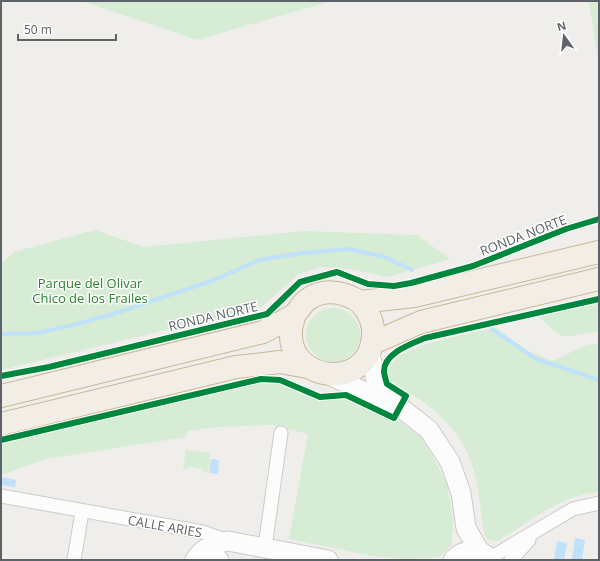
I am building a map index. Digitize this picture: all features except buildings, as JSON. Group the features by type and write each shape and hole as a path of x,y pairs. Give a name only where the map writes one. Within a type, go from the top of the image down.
{"highway":[{"path":"360,302 414,296 599,252"},
{"path":"1,424 236,367 280,362 307,367 331,376 355,369 372,349 421,322 599,279"},
{"name":"RONDA NORTE","path":"1,396 263,332 295,314 307,300 324,292 343,293 360,302 372,320 372,349"},
{"name":"RONDA NORTE","path":"295,314 290,333 294,349 307,367"}],"main road":[{"path":"372,349 376,380 382,393 399,408 429,430 450,462 461,493 466,528 487,557"},
{"path":"331,376 399,408"},
{"path":"455,558 466,528"},
{"path":"195,560 198,555 214,554 216,542 228,541"},
{"name":"CALLE ARIES","path":"228,541 328,560"},
{"path":"455,558 464,552 472,551 487,557"}],"street":[{"path":"265,547 281,433"},
{"name":"CALLE ARIES","path":"1,496 82,512 203,532 228,541"},
{"path":"487,557 535,532 573,509 599,503"},
{"path":"74,560 82,512"},
{"path":"511,560 535,532"}],"green space":[{"path":"82,1 331,1 197,40"},
{"path":"589,1 599,1 599,66"},
{"name":"Parque del Olivar Chico de los Frailes","path":"95,230 144,247 305,231 417,235 450,259 388,277 351,269 321,267 299,274 261,307 1,370 1,264 14,252"},
{"path":"599,302 599,332 572,336 562,335 556,332 539,317"},
{"path":"328,308 338,308 348,312 356,320 360,330 360,340 356,350 348,358 338,362 328,362 318,358 310,350 306,340 306,330 310,320 318,312"},
{"path":"496,328 528,351 553,361 584,346 599,343 599,492 584,494 559,503 501,539 494,541 487,539 484,533 473,467 462,443 454,431 434,410 417,398 395,386 392,383 388,371 394,361 408,352 427,344"},
{"path":"261,379 280,380 320,397 346,395 394,418 422,438 447,483 453,521 452,544 439,557 407,559 372,556 289,539 308,434 271,425 218,427 187,431 186,437 46,459 1,475 1,440"},
{"path":"186,450 211,453 208,473 203,472 203,469 188,466 187,469 183,468"}],"water":[{"path":"211,459 219,460 218,474 209,473"},
{"path":"1,477 16,480 15,487 1,485"},
{"path":"575,538 585,540 582,560 572,560"},
{"path":"557,541 567,543 564,560 554,560"}],"waterway":[{"path":"1,334 37,333 110,315 214,280 259,260 302,253 348,249 385,257 412,270"},
{"path":"492,329 536,359 599,380"}],"cycle path":[{"path":"1,376 49,367 267,314 300,282 337,272 368,284 394,286 411,283 473,266 566,229 599,219"},
{"path":"1,440 261,379 280,380 320,397 346,395 394,418 406,396 387,384 384,371 388,359 399,350 425,338 599,299"}]}
